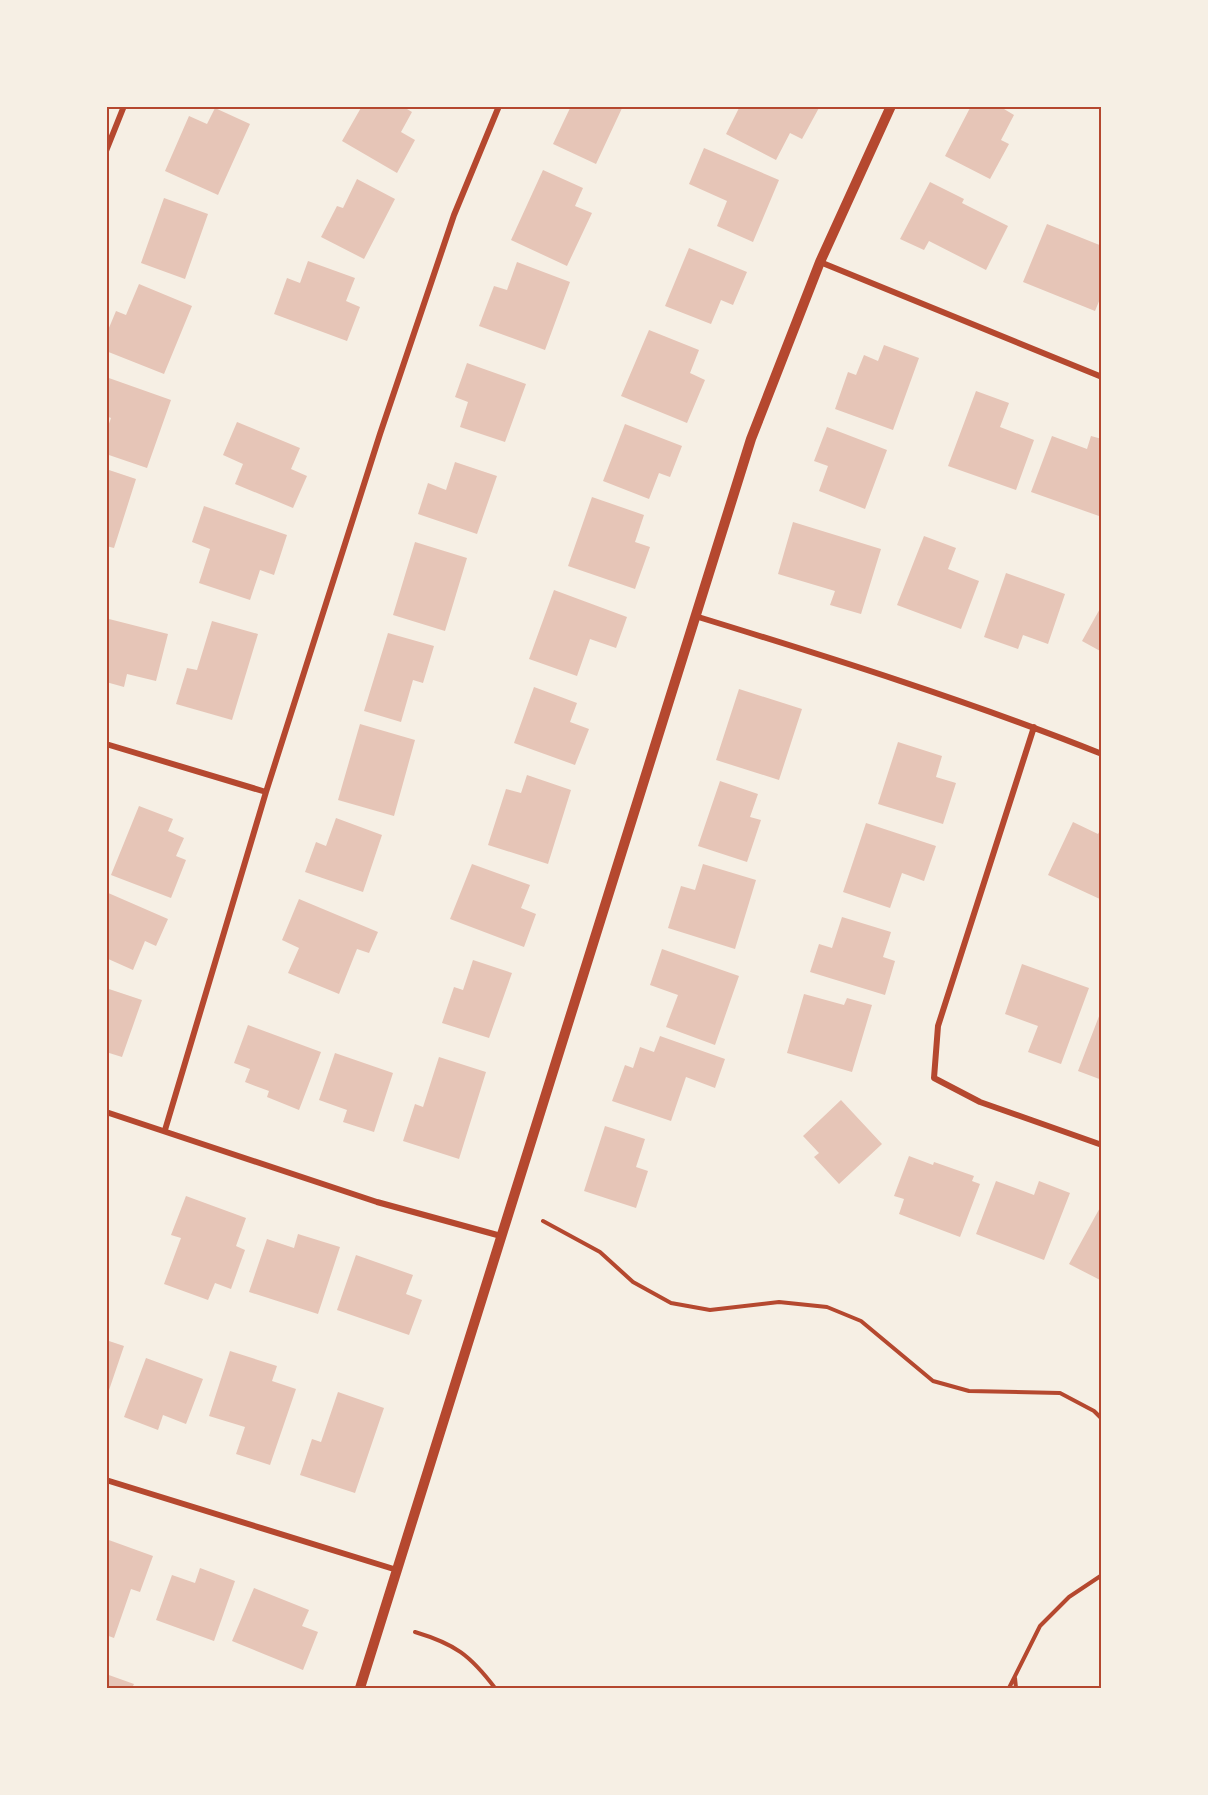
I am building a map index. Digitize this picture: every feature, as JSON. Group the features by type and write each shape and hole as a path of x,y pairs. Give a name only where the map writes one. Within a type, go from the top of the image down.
{"street":[{"path":"106,151 123,106"},
{"path":"165,1130 266,792 380,434 447,237 499,106"},
{"path":"360,1689 752,439 820,262 891,106"},
{"path":"820,262 1101,377"},
{"path":"695,616 917,686 1034,727 1101,754"},
{"path":"1034,727 938,1026 934,1078 980,1102 1101,1145"},
{"path":"106,744 266,792"},
{"path":"106,1112 377,1202 501,1236"},
{"path":"106,1480 396,1570"}],"path":[{"path":"543,1221 600,1252 633,1282 671,1303 710,1310 779,1302 827,1307 861,1321 933,1381 969,1390 1060,1393 1094,1411 1101,1419"},
{"path":"1009,1689 1040,1626 1069,1597 1101,1575"},
{"path":"415,1632 440,1639 457,1648 480,1668 495,1689"},
{"path":"1014,1677 1016,1689"}],"building":[{"path":"362,106 402,106 412,112 401,132 415,140 397,173 342,141"},
{"path":"571,106 623,106 596,164 553,144"},
{"path":"740,106 820,106 802,139 790,133 776,160 726,134"},
{"path":"971,106 999,106 1014,115 1001,140 1009,144 990,179 945,156"},
{"path":"215,108 250,124 218,195 165,171 189,116 207,124"},
{"path":"704,148 779,180 753,242 717,226 727,201 689,184"},
{"path":"543,170 583,188 575,206 592,213 567,266 511,240"},
{"path":"357,179 395,199 364,259 321,237 337,206 343,208"},
{"path":"930,182 964,199 962,203 1008,226 986,270 929,241 924,250 900,239"},
{"path":"164,198 208,214 185,279 141,263"},
{"path":"1047,224 1102,246 1102,294 1095,311 1023,282"},
{"path":"689,248 747,272 733,305 721,300 711,324 665,306"},
{"path":"308,261 355,278 346,301 360,307 347,341 274,314 287,278 300,283"},
{"path":"517,262 570,282 545,350 479,326 494,286 507,290"},
{"path":"139,284 192,306 164,374 106,351 106,335 116,311 126,315"},
{"path":"649,330 699,350 690,373 705,380 687,423 621,396"},
{"path":"884,345 919,358 893,430 835,409 848,372 856,375 864,355 878,361"},
{"path":"467,363 526,384 505,442 460,427 468,402 455,397"},
{"path":"106,377 171,400 147,468 106,454 106,432 111,418 106,416"},
{"path":"976,391 1009,403 1000,427 1034,440 1016,490 948,466"},
{"path":"237,422 300,448 291,469 307,476 293,508 235,484 243,464 223,455"},
{"path":"625,424 682,446 670,477 659,473 649,499 603,481"},
{"path":"827,427 887,450 865,509 819,491 828,466 814,461"},
{"path":"1052,436 1087,449 1091,436 1102,439 1102,508 1099,516 1031,492"},
{"path":"455,462 497,476 477,534 418,514 428,483 446,490"},
{"path":"106,469 136,479 114,548 106,546"},
{"path":"592,497 644,515 635,542 650,547 635,589 568,566"},
{"path":"204,506 287,535 274,575 260,570 250,600 199,583 210,549 192,542"},
{"path":"793,522 881,549 861,614 830,605 835,591 778,574"},
{"path":"924,536 956,548 948,569 979,581 961,629 897,605"},
{"path":"415,542 467,558 445,631 393,615"},
{"path":"1006,573 1065,594 1048,644 1023,635 1018,649 984,637"},
{"path":"554,590 627,617 616,648 590,639 577,676 529,659"},
{"path":"1102,605 1102,652 1082,641"},
{"path":"109,619 168,634 156,681 127,674 124,687 106,682 106,628"},
{"path":"212,621 258,634 232,720 176,704 187,668 197,670"},
{"path":"388,633 434,646 423,683 413,680 401,722 364,711"},
{"path":"534,687 577,703 570,722 589,729 575,765 514,743"},
{"path":"739,689 802,709 779,780 716,760"},
{"path":"360,724 415,740 394,816 338,800"},
{"path":"898,742 942,756 936,777 956,783 943,824 878,804"},
{"path":"527,775 571,790 548,864 488,845 506,789 521,793"},
{"path":"720,781 758,794 750,817 761,820 747,862 698,846"},
{"path":"139,806 173,819 168,831 184,838 176,856 186,860 171,898 111,875"},
{"path":"336,818 382,835 363,892 305,872 316,842 326,846"},
{"path":"1073,822 1098,834 1102,827 1102,900 1048,875"},
{"path":"866,823 936,846 924,881 902,873 890,908 843,892"},
{"path":"472,864 530,885 521,908 536,914 524,947 450,919"},
{"path":"703,864 756,880 735,949 668,928 681,886 695,890"},
{"path":"106,892 168,919 156,946 145,941 133,970 106,958"},
{"path":"299,899 378,932 369,953 357,949 339,994 288,973 299,948 282,940"},
{"path":"842,917 891,932 883,957 895,961 885,995 810,972 819,944 832,948"},
{"path":"662,949 739,976 715,1045 666,1027 678,995 650,985"},
{"path":"473,960 512,973 489,1038 442,1023 454,987 463,990"},
{"path":"1022,964 1089,988 1061,1064 1028,1052 1038,1026 1005,1014"},
{"path":"106,988 142,1000 122,1057 106,1052"},
{"path":"804,994 844,1005 847,998 872,1005 852,1072 787,1053"},
{"path":"1102,1011 1102,1080 1078,1071"},
{"path":"248,1025 321,1052 299,1110 267,1097 269,1091 245,1082 250,1069 234,1063"},
{"path":"660,1036 725,1059 715,1088 686,1077 671,1121 612,1101 625,1065 633,1068 640,1047 654,1052"},
{"path":"335,1053 393,1073 374,1132 343,1122 347,1110 319,1100"},
{"path":"439,1057 486,1072 459,1159 403,1141 415,1104 423,1107"},
{"path":"841,1100 882,1144 839,1184 814,1157 819,1153 803,1136"},
{"path":"605,1126 645,1139 636,1167 648,1171 636,1208 584,1191"},
{"path":"909,1156 974,1176 972,1181 980,1184 960,1237 899,1214 904,1199 894,1196"},
{"path":"996,1181 1034,1195 1039,1181 1070,1193 1044,1260 976,1234"},
{"path":"186,1196 246,1218 236,1246 245,1250 231,1289 215,1283 208,1300 164,1284 181,1238 171,1235"},
{"path":"1102,1204 1102,1281 1069,1264"},
{"path":"298,1234 340,1247 318,1314 249,1292 267,1239 294,1248"},
{"path":"356,1255 413,1275 406,1294 422,1300 409,1335 337,1310"},
{"path":"106,1340 124,1346 107,1396 106,1396"},
{"path":"230,1351 277,1366 272,1381 296,1389 270,1465 236,1454 245,1427 209,1416"},
{"path":"146,1358 203,1379 186,1424 163,1415 158,1430 124,1417"},
{"path":"338,1392 384,1408 355,1493 300,1475 312,1439 321,1442"},
{"path":"106,1539 153,1556 140,1592 131,1589 114,1638 106,1635"},
{"path":"200,1568 235,1581 214,1641 156,1620 172,1575 195,1583"},
{"path":"254,1588 309,1610 302,1626 318,1632 303,1670 232,1641"},
{"path":"106,1674 134,1684 132,1688 106,1688"}]}
